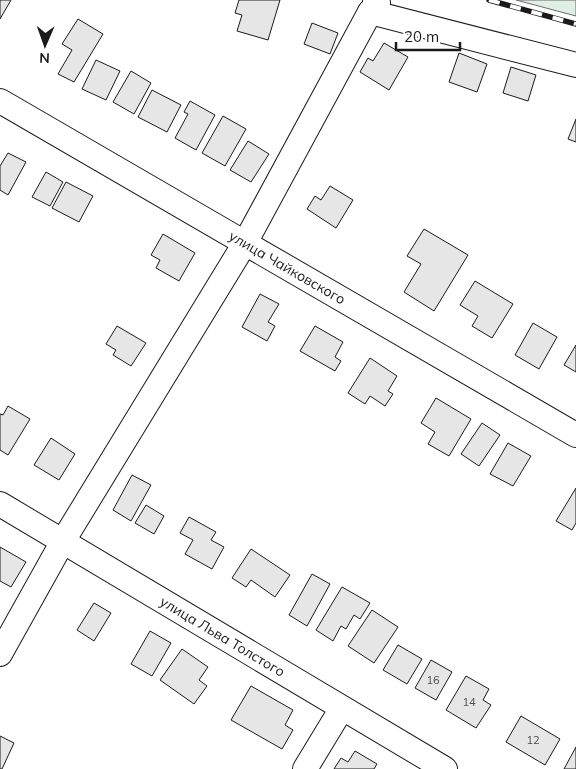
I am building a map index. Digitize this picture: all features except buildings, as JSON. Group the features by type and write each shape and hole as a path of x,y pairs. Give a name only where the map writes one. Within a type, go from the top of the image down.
{"street":[{"path":"0,654 63,542 244,243 369,6 576,65"},
{"name":"улица Чайковского","path":"0,101 576,435"},
{"name":"улица Льва Толстого","path":"0,504 445,769"},
{"path":"305,769 342,708"}],"green space":[{"path":"516,0 576,0 576,16"}],"railway":[{"path":"489,0 576,24"}]}
